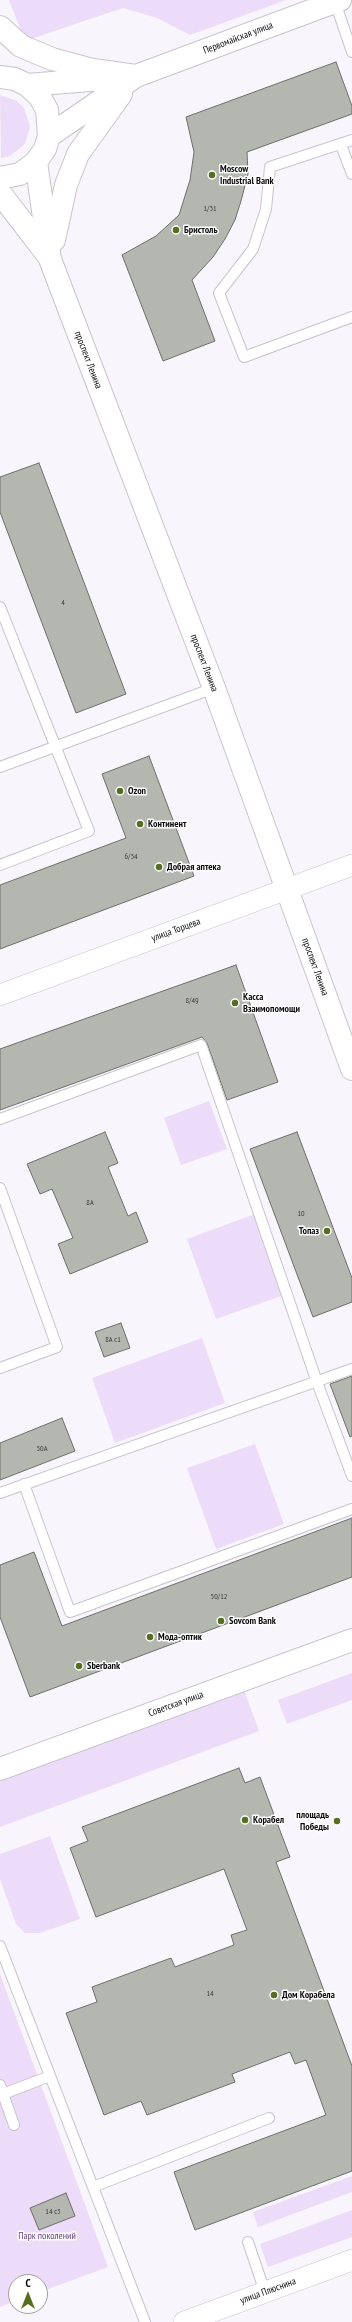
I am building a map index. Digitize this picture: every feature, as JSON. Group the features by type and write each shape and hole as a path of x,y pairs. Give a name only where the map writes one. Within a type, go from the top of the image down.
{"street":[{"name":"Первомайская улица","path":"136,76 337,1"},
{"path":"0,27 21,46 52,60 93,70 136,76"},
{"path":"0,178 20,174 36,162 45,149 49,136 47,110 40,97 27,85 1,74"},
{"path":"27,85 136,76"},
{"path":"49,136 136,76"},
{"path":"50,259 66,185 78,154 114,103 136,76"},
{"path":"36,162 50,259"},
{"path":"0,193 50,259"},
{"path":"0,218 22,233 50,259"},
{"name":"проспект Ленина","path":"50,259 214,688 352,1069"},
{"name":"улица Торцева","path":"0,995 352,865"},
{"name":"Советская улица","path":"0,1769 352,1640"},
{"name":"улица Плюснина","path":"184,2322 352,2260"}],"lane":[{"path":"337,1 352,52"},
{"path":"352,140 270,168 266,209 253,249 219,293 244,357 352,317"},
{"path":"341,144 352,174"},
{"path":"0,607 89,831 0,865"},
{"path":"0,767 214,688"},
{"path":"0,1119 201,1045 317,1382 352,1476"},
{"path":"0,1188 57,1347 0,1368"},
{"path":"0,1493 352,1369"},
{"path":"24,1484 70,1612 352,1509"},
{"path":"0,1946 145,2322"},
{"path":"14,2125 2,2089 50,2076"},
{"path":"93,2187 269,2118"},
{"path":"248,2242 265,2292"}],"green space":[{"path":"9,0 286,0 190,35 157,18 123,8 25,41"},
{"path":"0,95 17,101 24,108 30,126 25,144 10,156 1,158"},
{"path":"209,1101 227,1149 181,1165 164,1118"},
{"path":"255,1214 284,1295 216,1319 187,1239"},
{"path":"202,1338 225,1403 115,1443 92,1378"},
{"path":"255,1444 284,1524 216,1549 187,1468"},
{"path":"352,1673 352,1700 287,1724 278,1700"},
{"path":"244,1690 259,1731 0,1827 0,1780"},
{"path":"50,1836 80,1919 40,1933 25,1933 16,1924 0,1879 0,1854"},
{"name":"Парк поколений","path":"0,1974 108,2267 48,2289 48,2274 8,2274 8,2304 0,2307"},
{"path":"352,2176 352,2192 258,2227 253,2212"},
{"path":"352,2210 352,2237 268,2267 260,2244"}],"building":[{"path":"336,62 352,106 352,114 247,152 248,174 235,220 213,257 192,280 215,341 163,361 122,255 156,236 179,215 190,180 194,152 186,117"},
{"path":"39,463 126,694 76,713 0,512 0,477"},
{"path":"149,756 194,876 0,949 0,885 126,838 102,774"},
{"path":"236,965 278,1082 227,1100 207,1043 202,1037 0,1110 0,1049"},
{"path":"105,1132 118,1163 108,1167 128,1216 136,1212 148,1242 70,1274 58,1244 73,1238 52,1189 40,1194 27,1164"},
{"path":"297,1132 352,1278 352,1302 313,1317 250,1149"},
{"path":"121,1323 130,1348 104,1357 95,1332"},
{"path":"352,1376 352,1436 350,1437 330,1384"},
{"path":"62,1418 75,1451 0,1480 0,1443"},
{"path":"352,1518 352,1577 30,1697 0,1617 0,1565 34,1552 62,1626"},
{"path":"239,1768 245,1783 260,1777 290,1857 276,1862 352,2066 352,2171 195,2230 174,2172 326,2115 306,2060 295,2064 290,2052 232,2074 235,2082 147,2115 141,2101 104,2115 66,2013 97,2002 92,1987 171,1958 175,1967 234,1945 231,1935 247,1930 224,1869 96,1917 70,1848 88,1841 82,1827"},
{"path":"66,2193 75,2216 39,2230 30,2208"}],"place":[{"name":"Moscow Industrial Bank","path":"212,175"},
{"name":"Бристоль","path":"176,230"},
{"name":"Ozon","path":"120,791"},
{"name":"Континент","path":"140,824"},
{"name":"Добрая аптека","path":"159,867"},
{"name":"Касса Взаимопомощи","path":"235,1003"},
{"name":"Топаз","path":"327,1231"},
{"name":"Sovcom Bank","path":"221,1621"},
{"name":"Мода-оптик","path":"150,1637"},
{"name":"Sberbank","path":"79,1666"},
{"name":"Корабел","path":"245,1820"},
{"name":"площадь Победы","path":"337,1821"},
{"name":"Дом Корабела","path":"274,1995"}]}
